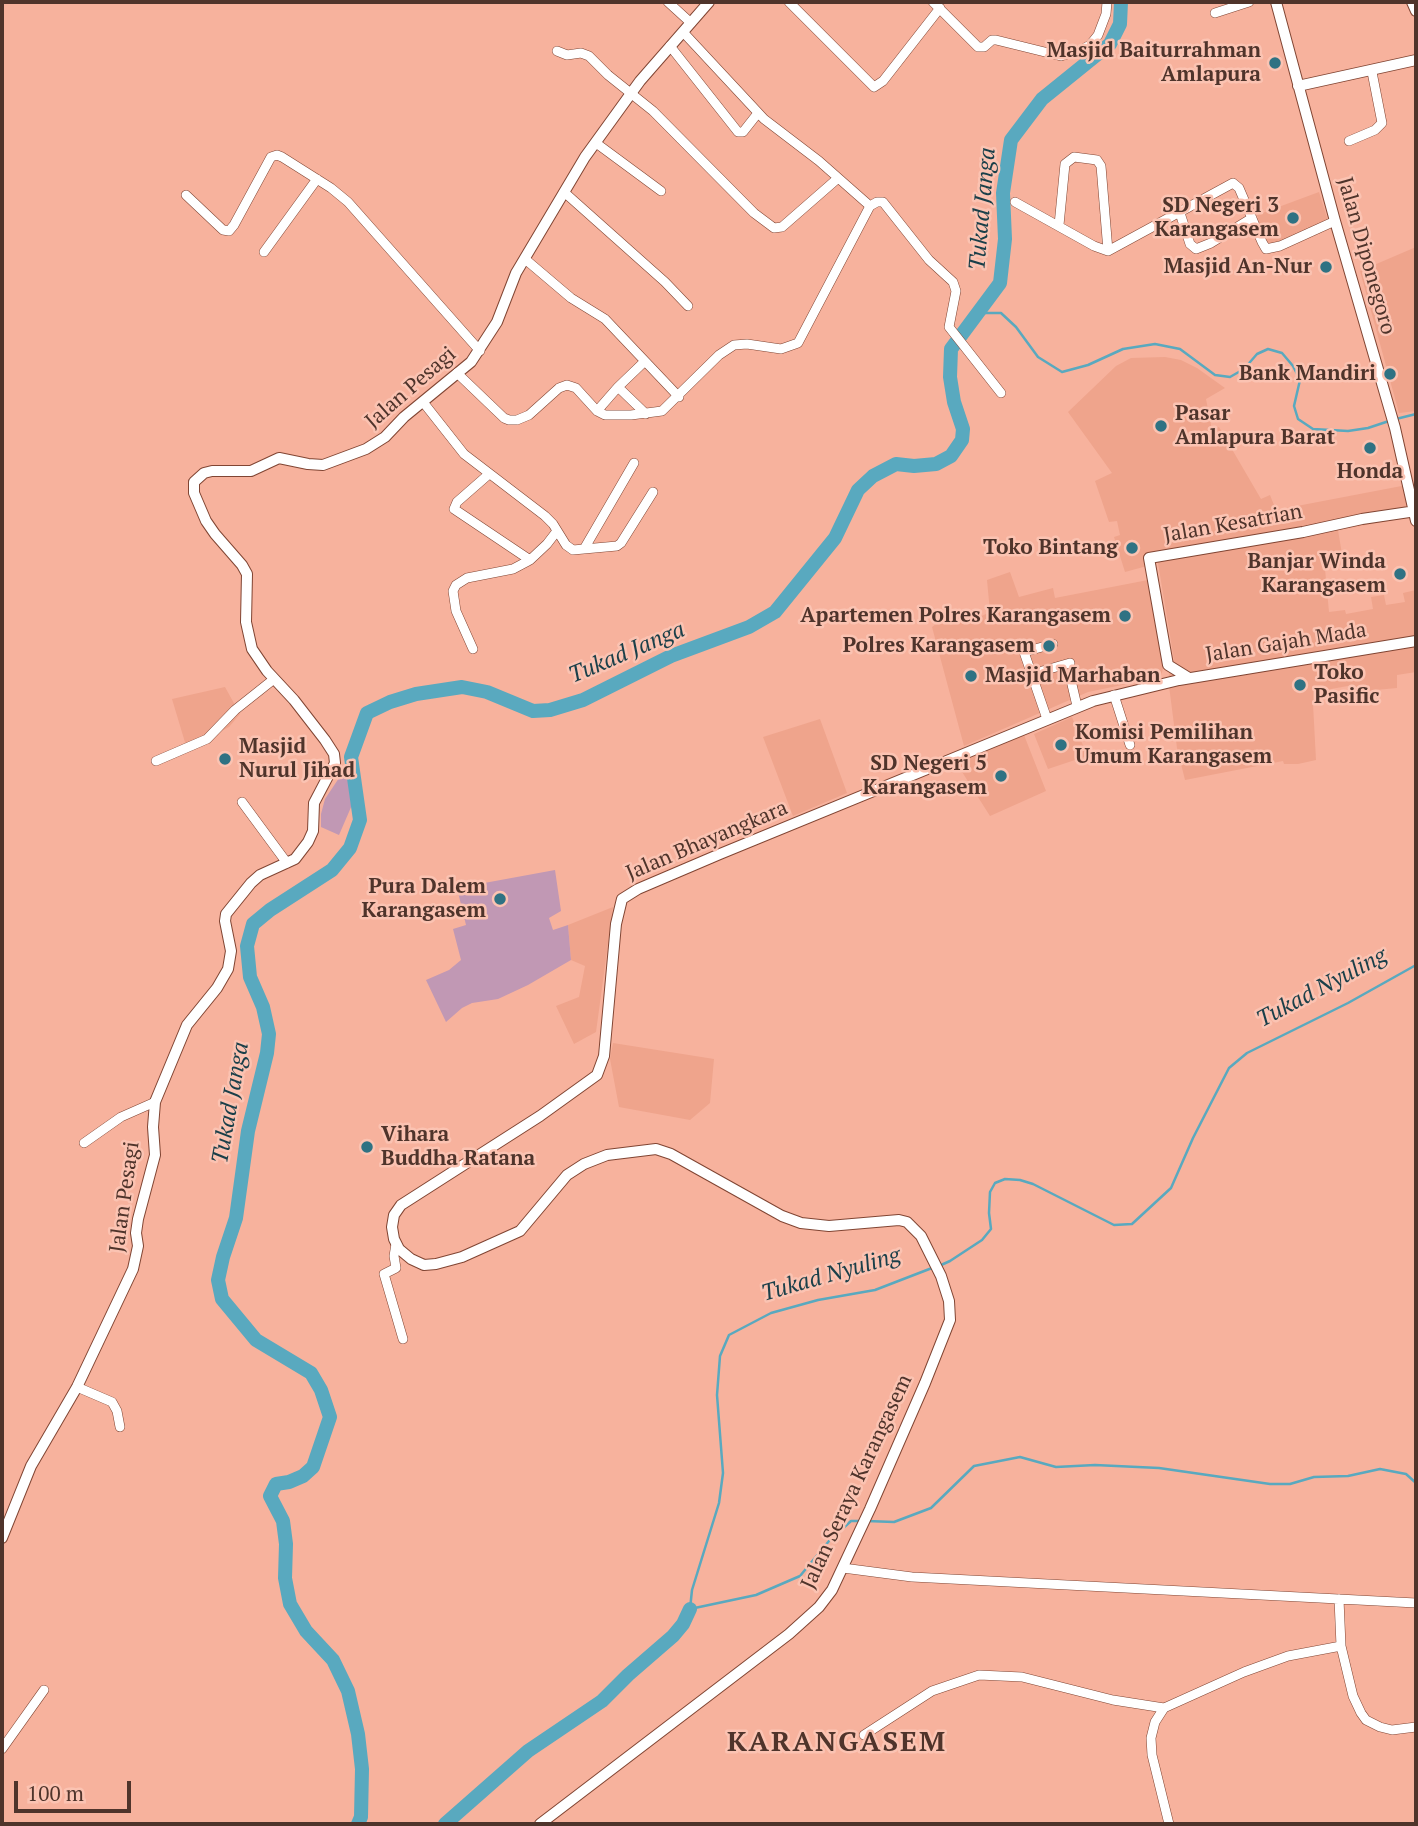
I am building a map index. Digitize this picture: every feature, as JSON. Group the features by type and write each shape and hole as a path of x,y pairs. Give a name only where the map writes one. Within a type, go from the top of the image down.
{"street":[{"path":"668,2 691,23"},
{"name":"Jalan Pesagi","path":"2,1538 33,1461 77,1387 110,1322 136,1260 138,1219 155,1155 155,1102 187,1025 217,988 228,969 231,951 226,914 245,888 260,875 295,859 310,839 314,803 335,759 325,740 256,655 248,637 246,622 247,574 206,521 194,494 194,482 204,473 251,471 279,458 316,465 342,460 375,444 457,373 480,351 497,322 511,284 564,192 596,143 631,92 709,2"},
{"path":"789,2 874,88 883,81 937,5 978,47 984,47 996,40 1061,56 1090,45 1098,35 1106,14 1107,2"},
{"path":"1215,13 1249,2"},
{"name":"Jalan Diponegoro","path":"1276,2 1395,428 1416,515"},
{"path":"1412,2 1416,11"},
{"path":"683,32 758,113 870,206"},
{"path":"670,46 739,133 758,113"},
{"path":"557,51 567,55 585,53 683,140 754,213 775,228 782,227 837,179"},
{"path":"1298,86 1372,72 1416,60"},
{"path":"1349,141 1375,130 1382,122 1372,72"},
{"path":"596,143 661,191"},
{"path":"186,195 223,230 229,231 271,157 282,157 348,202 480,351"},
{"path":"1059,225 1065,164 1074,158 1097,160 1101,166 1108,251"},
{"path":"264,252 317,179"},
{"path":"1015,202 1094,246 1108,251 1233,183 1237,185 1264,247 1270,249 1335,221"},
{"path":"564,192 665,282 688,306"},
{"path":"457,373 509,421 517,421 529,415 559,388 568,385 576,388 597,411 611,416 662,411 719,355 734,345 747,344 772,349 798,343 870,206 883,202 929,260 953,282 956,291 948,323 1001,393"},
{"path":"1180,213 1190,244 1196,249 1252,218"},
{"path":"525,259 571,298 598,313 679,397"},
{"path":"597,411 644,362"},
{"path":"618,387 646,414"},
{"path":"423,402 450,439 489,474 545,516 570,549 584,550 617,545 653,492"},
{"path":"584,550 634,463"},
{"path":"489,474 457,502 454,509 530,560"},
{"name":"Jalan Kesatrian","path":"1168,665 1149,558 1303,532 1362,519 1416,515"},
{"path":"472,649 456,611 453,591 456,585 467,578 513,569 530,560 556,531"},
{"name":"Jalan Gajah Mada","path":"1162,684 1416,641"},
{"path":"1047,719 1024,652 1053,644"},
{"path":"1032,674 1070,663"},
{"path":"1162,684 1168,665 1189,678"},
{"path":"1070,676 1077,706"},
{"path":"156,761 207,739 235,709 274,679"},
{"name":"Jalan Bhayangkara","path":"396,1244 392,1221 401,1205 540,1116 597,1075 604,1056 618,908 624,897 720,854 1077,706 1162,684"},
{"path":"1114,695 1130,745"},
{"path":"242,802 287,863"},
{"path":"84,1143 121,1117 155,1102"},
{"name":"Jalan Seraya Karangasem","path":"396,1244 411,1259 424,1265 436,1265 462,1256 520,1231 567,1175 584,1164 607,1156 647,1149 671,1154 782,1216 801,1223 829,1226 899,1220 911,1224 921,1236 941,1276 950,1312 947,1330 870,1509 826,1598 806,1620 540,1824"},
{"path":"396,1244 396,1268 384,1274 403,1339"},
{"path":"77,1387 111,1402 117,1411 120,1427"},
{"path":"843,1568 912,1577 1416,1603"},
{"path":"1339,1599 1341,1646 1353,1696 1366,1720 1392,1730 1416,1727"},
{"path":"1169,1824 1157,1777 1151,1738 1155,1722 1164,1709 1244,1672 1288,1656 1341,1646"},
{"path":"864,1735 932,1691 979,1675 1022,1676 1113,1700 1164,1709"},
{"path":"2,1749 44,1690"}],"shaded area":[{"name":"SD Negeri 3 Karangasem","path":"1319,192 1328,221 1270,245 1264,239 1257,215"},
{"path":"1416,247 1416,411 1399,413 1360,271"},
{"path":"1165,357 1181,360 1197,368 1225,388 1206,399 1212,430 1219,427 1261,499 1270,495 1276,510 1412,484 1416,516 1338,530 1342,554 1324,558 1329,612 1345,610 1346,614 1373,609 1371,597 1384,595 1386,605 1405,602 1403,593 1416,590 1416,672 1397,675 1397,688 1354,692 1353,685 1315,692 1316,702 1313,704 1316,760 1298,764 1284,764 1283,761 1185,780 1177,748 1168,678 1174,660 1158,563 1125,572 1114,537 1120,535 1117,521 1109,522 1095,481 1112,473 1068,412 1116,366 1131,358"},
{"name":"Polres Karangasem","path":"1010,572 1019,597 1053,588 1055,598 1148,580 1164,664 1161,677 1088,692 964,746 932,627 956,609 965,624 990,612 987,580"},
{"path":"225,687 240,714 229,727 187,749 172,699"},
{"name":"Komisi Pemilihan Umum Karangasem","path":"1072,717 1087,756 1048,769 1034,734"},
{"path":"820,719 847,793 793,816 763,737"},
{"name":"SD Negeri 5 Karangasem","path":"1024,735 1046,791 990,816 957,764"},
{"path":"345,769 352,779 355,798 339,835 321,827 321,814 325,799"},
{"path":"555,870 561,911 549,918 553,930 568,925 571,960 498,999 472,1003 446,1022 426,980 449,970 461,960 453,929 466,925 457,888"},
{"path":"613,907 596,1032 574,1044 556,1006 579,997 585,966 571,960 568,925"},
{"path":"613,1043 714,1059 710,1103 690,1120 619,1107 610,1059"}],"waterway":[{"name":"Tukad Janga","path":"358,1824 361,1817 362,1769 358,1734 348,1691 333,1660 306,1631 290,1604 285,1578 286,1544 283,1521 270,1496 276,1484 303,1476 313,1467 330,1417 321,1390 311,1373 256,1340 222,1299 218,1280 236,1218 248,1131 269,1034 263,1007 250,977 247,946 253,924 332,870 350,848 360,820 351,757 367,713 416,694 462,687 487,692 533,711 550,710 583,700 671,656 749,627 775,612 835,538 858,490 873,476 896,464 936,464 951,456 962,440 963,429 954,402 950,377 951,349 1000,283 1005,239 1003,193 1011,140 1042,99 1110,44 1120,24 1121,2"},
{"path":"977,313 1001,313 1016,327 1038,357 1062,372 1088,365 1123,349 1155,344 1180,349 1215,375 1230,377 1244,369 1257,354 1268,349 1282,353 1293,366 1300,380 1294,406 1298,419 1313,429 1348,431 1389,421"},
{"path":"1396,419 1416,414"},
{"name":"Tukad Nyuling","path":"939,1266 982,1240 991,1229 990,1192 995,1183 1005,1179 1033,1184 1114,1225 1132,1224 1171,1188 1229,1068 1247,1053 1348,1003 1416,965"},
{"name":"Tukad Nyuling","path":"860,1521 851,1521 829,1541 800,1576 756,1595 690,1609 692,1590 719,1503 723,1473 717,1395 720,1356 729,1335 771,1313 818,1300 875,1290 932,1268"},
{"path":"867,1521 894,1522 931,1508 974,1466 1020,1457 1056,1467 1095,1465 1159,1468 1270,1484 1290,1484 1314,1477 1348,1476 1380,1469 1406,1474 1416,1483"},
{"name":"Tukad Nyuling","path":"445,1824 528,1751 602,1701 673,1636 690,1609"}],"place":[{"name":"Masjid Baiturrahman Amlapura","path":"1275,63"},
{"name":"SD Negeri 3 Karangasem","path":"1293,218"},
{"name":"Masjid An-Nur","path":"1326,267"},
{"name":"Bank Mandiri","path":"1390,374"},
{"name":"Pasar Amlapura Barat","path":"1161,426"},
{"name":"Honda","path":"1370,448"},
{"name":"Toko Bintang","path":"1132,548"},
{"name":"Banjar Winda Karangasem","path":"1400,574"},
{"name":"Apartemen Polres Karangasem","path":"1125,616"},
{"name":"Polres Karangasem","path":"1049,646"},
{"name":"Masjid Marhaban","path":"971,676"},
{"name":"Toko Pasific","path":"1300,685"},
{"name":"Komisi Pemilihan Umum Karangasem","path":"1061,745"},
{"name":"Masjid Nurul Jihad","path":"225,759"},
{"name":"SD Negeri 5 Karangasem","path":"1001,776"},
{"name":"Pura Dalem Karangasem","path":"500,899"},
{"name":"Vihara Buddha Ratana","path":"367,1147"}],"district":[{"name":"KARANGASEM","path":"837,1743"}]}
